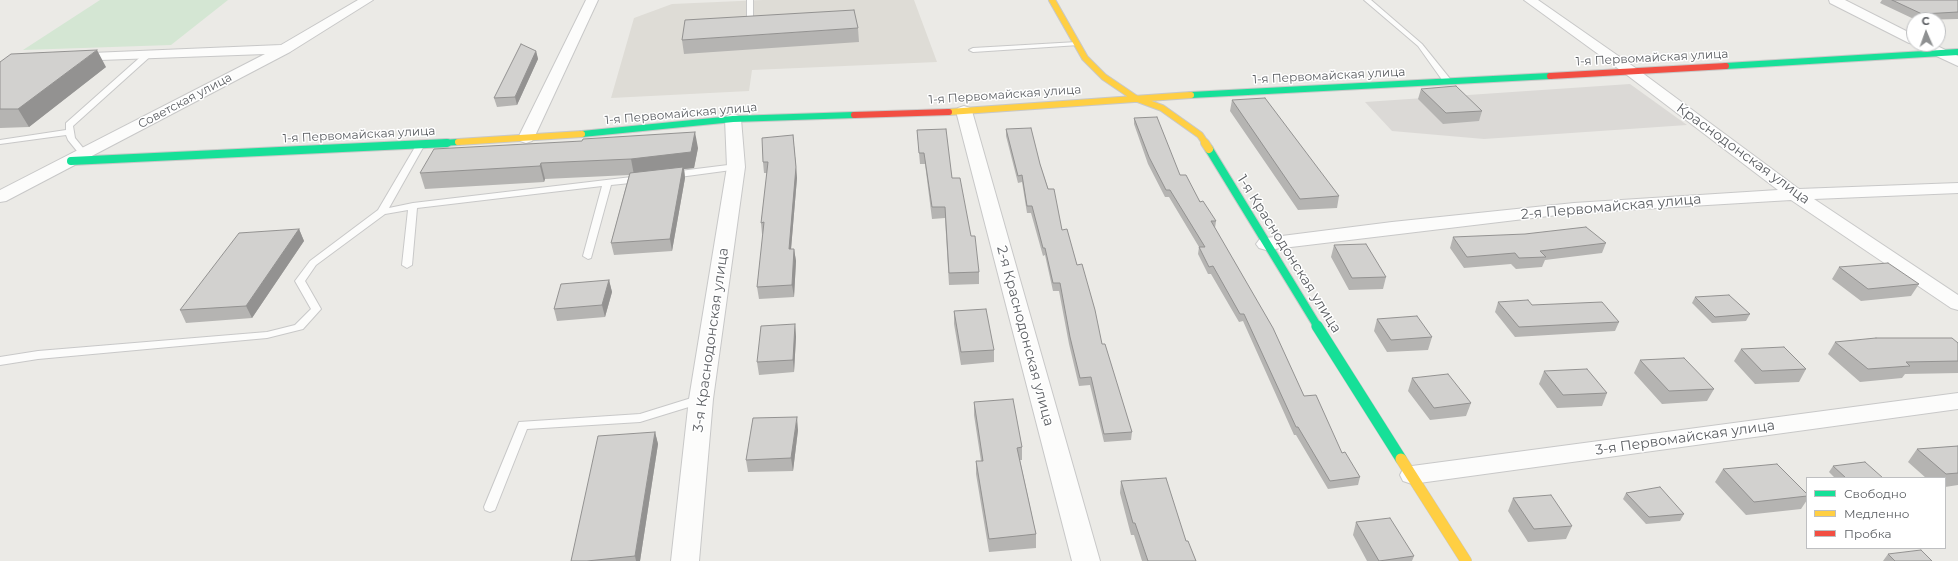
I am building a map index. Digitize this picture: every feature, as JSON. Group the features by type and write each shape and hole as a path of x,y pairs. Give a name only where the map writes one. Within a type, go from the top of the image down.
{"street":[{"name":"Советская улица","path":"0,197 285,49 367,0"},
{"path":"526,138 592,0"},
{"name":"1-я Краснодонская улица","path":"1052,0 1086,58 1104,77 1136,98 1162,108 1200,136 1266,244 1466,561"},
{"name":"Краснодонская улица","path":"1530,0 1632,72 1795,194 1958,304"},
{"path":"1835,0 1906,36"},
{"path":"63,58 285,49"},
{"name":"1-я Первомайская улица","path":"78,157 421,144 604,133 733,119 964,111 1136,98 1632,72 1958,52"},
{"path":"1941,53 1958,62"},
{"name":"2-я Краснодонская улица","path":"964,111 1086,561"},
{"name":"3-я Краснодонская улица","path":"685,561 701,399 736,167 733,119"},
{"name":"2-я Первомайская улица","path":"1266,244 1392,228 1574,208 1795,194 1958,188"},
{"name":"3-я Первомайская улица","path":"1412,475 1958,402"}],"lane":[{"path":"750,0 750,21"},
{"path":"1367,0 1420,45 1448,82"},
{"path":"973,50 1077,44"},
{"path":"78,157 70,138 68,125 149,54"},
{"path":"0,142 70,132"},
{"path":"0,361 38,355 267,335 299,327 316,309 300,281 313,263 382,212 421,144"},
{"path":"382,212 414,206 736,167"},
{"path":"588,256 607,183"},
{"path":"407,265 414,206"},
{"path":"490,506 523,425 640,418 701,399"}],"shaded area":[{"path":"763,0 914,0 937,62 752,70 749,91 611,98 634,18 672,4"},
{"path":"1630,84 1687,125 1484,139 1392,131 1365,102"}],"green space":[{"path":"100,0 228,0 171,45 23,50"}],"building":[{"path":"1892,0 1958,0 1958,12 1918,12"},
{"path":"854,10 858,28 682,40 685,20"},
{"path":"521,44 536,51 515,97 494,98"},
{"path":"97,50 18,109 0,109 0,62 11,54"},
{"path":"1456,86 1482,111 1446,113 1421,89"},
{"path":"1265,98 1339,196 1300,199 1232,100"},
{"path":"1157,117 1180,175 1186,175 1200,202 1203,201 1216,221 1211,221 1273,328 1304,396 1316,395 1342,453 1345,452 1360,477 1330,481 1298,427 1296,427 1244,314 1240,314 1213,266 1209,267 1199,247 1205,247 1170,190 1166,190 1149,157 1134,118"},
{"path":"1031,128 1048,189 1054,189 1062,230 1067,229 1077,265 1082,264 1095,310 1102,344 1105,344 1132,432 1104,434 1091,377 1080,378 1070,337 1060,283 1053,283 1045,248 1043,248 1032,206 1027,206 1022,175 1018,176 1006,129"},
{"path":"946,129 952,178 960,178 971,236 975,236 979,272 949,273 945,207 932,207 924,153 919,153 917,130"},
{"path":"695,132 691,152 631,159 541,163 540,166 420,173 434,149 582,141 583,139"},
{"path":"793,135 796,167 789,249 794,249 792,285 757,287 764,222 761,223 768,162 763,162 762,138"},
{"path":"683,167 670,239 611,243 630,173"},
{"path":"1586,227 1606,243 1540,251 1546,257 1519,258 1515,253 1467,257 1453,237 1525,234"},
{"path":"299,229 246,306 180,310 239,233"},
{"path":"1366,244 1386,277 1352,278 1334,245"},
{"path":"1888,263 1919,284 1868,289 1839,267"},
{"path":"609,280 602,305 554,309 561,284"},
{"path":"1729,295 1750,314 1715,317 1695,297"},
{"path":"1528,300 1532,305 1602,302 1619,322 1519,327 1498,302"},
{"path":"986,309 994,350 961,352 954,311"},
{"path":"1417,316 1432,337 1391,340 1377,319"},
{"path":"795,324 793,360 757,362 761,326"},
{"path":"1876,338 1952,338 1958,343 1958,361 1906,362 1910,366 1868,369 1835,342"},
{"path":"1784,347 1806,369 1762,371 1741,349"},
{"path":"1684,358 1714,389 1669,391 1640,360"},
{"path":"1587,369 1607,393 1563,395 1544,371"},
{"path":"1448,374 1471,403 1434,408 1412,378"},
{"path":"1013,399 1022,447 1017,448 1036,534 989,539 976,461 983,461 974,402"},
{"path":"797,417 791,458 746,460 753,418"},
{"path":"655,432 635,556 587,561 571,561 598,436"},
{"path":"1958,446 1958,473 1946,474 1917,449"},
{"path":"1865,462 1882,477 1845,477 1833,466"},
{"path":"1777,464 1806,493 1806,496 1754,502 1723,469"},
{"path":"1166,478 1186,541 1188,541 1196,561 1148,561 1135,523 1133,523 1121,481"},
{"path":"1660,487 1684,514 1649,517 1626,493"},
{"path":"1551,495 1572,526 1534,529 1513,498"},
{"path":"1390,518 1414,556 1379,561 1356,522"},
{"path":"1921,550 1932,561 1895,561 1888,554"}],"traffic: fast":[{"path":"1726,66 1958,52"},
{"path":"1191,95 1550,76"},
{"path":"582,134 733,119 854,115"},
{"path":"71,161 458,142"},
{"path":"1209,149 1266,244 1401,459"}],"traffic: slow":[{"path":"1052,0 1085,58 1104,77 1135,98 1162,108 1200,135 1209,149"},
{"path":"949,112 1191,95"},
{"path":"458,142 582,134"},
{"path":"1401,459 1466,561"}],"traffic: jam":[{"path":"1550,76 1726,66"},
{"path":"854,115 949,112"}]}
